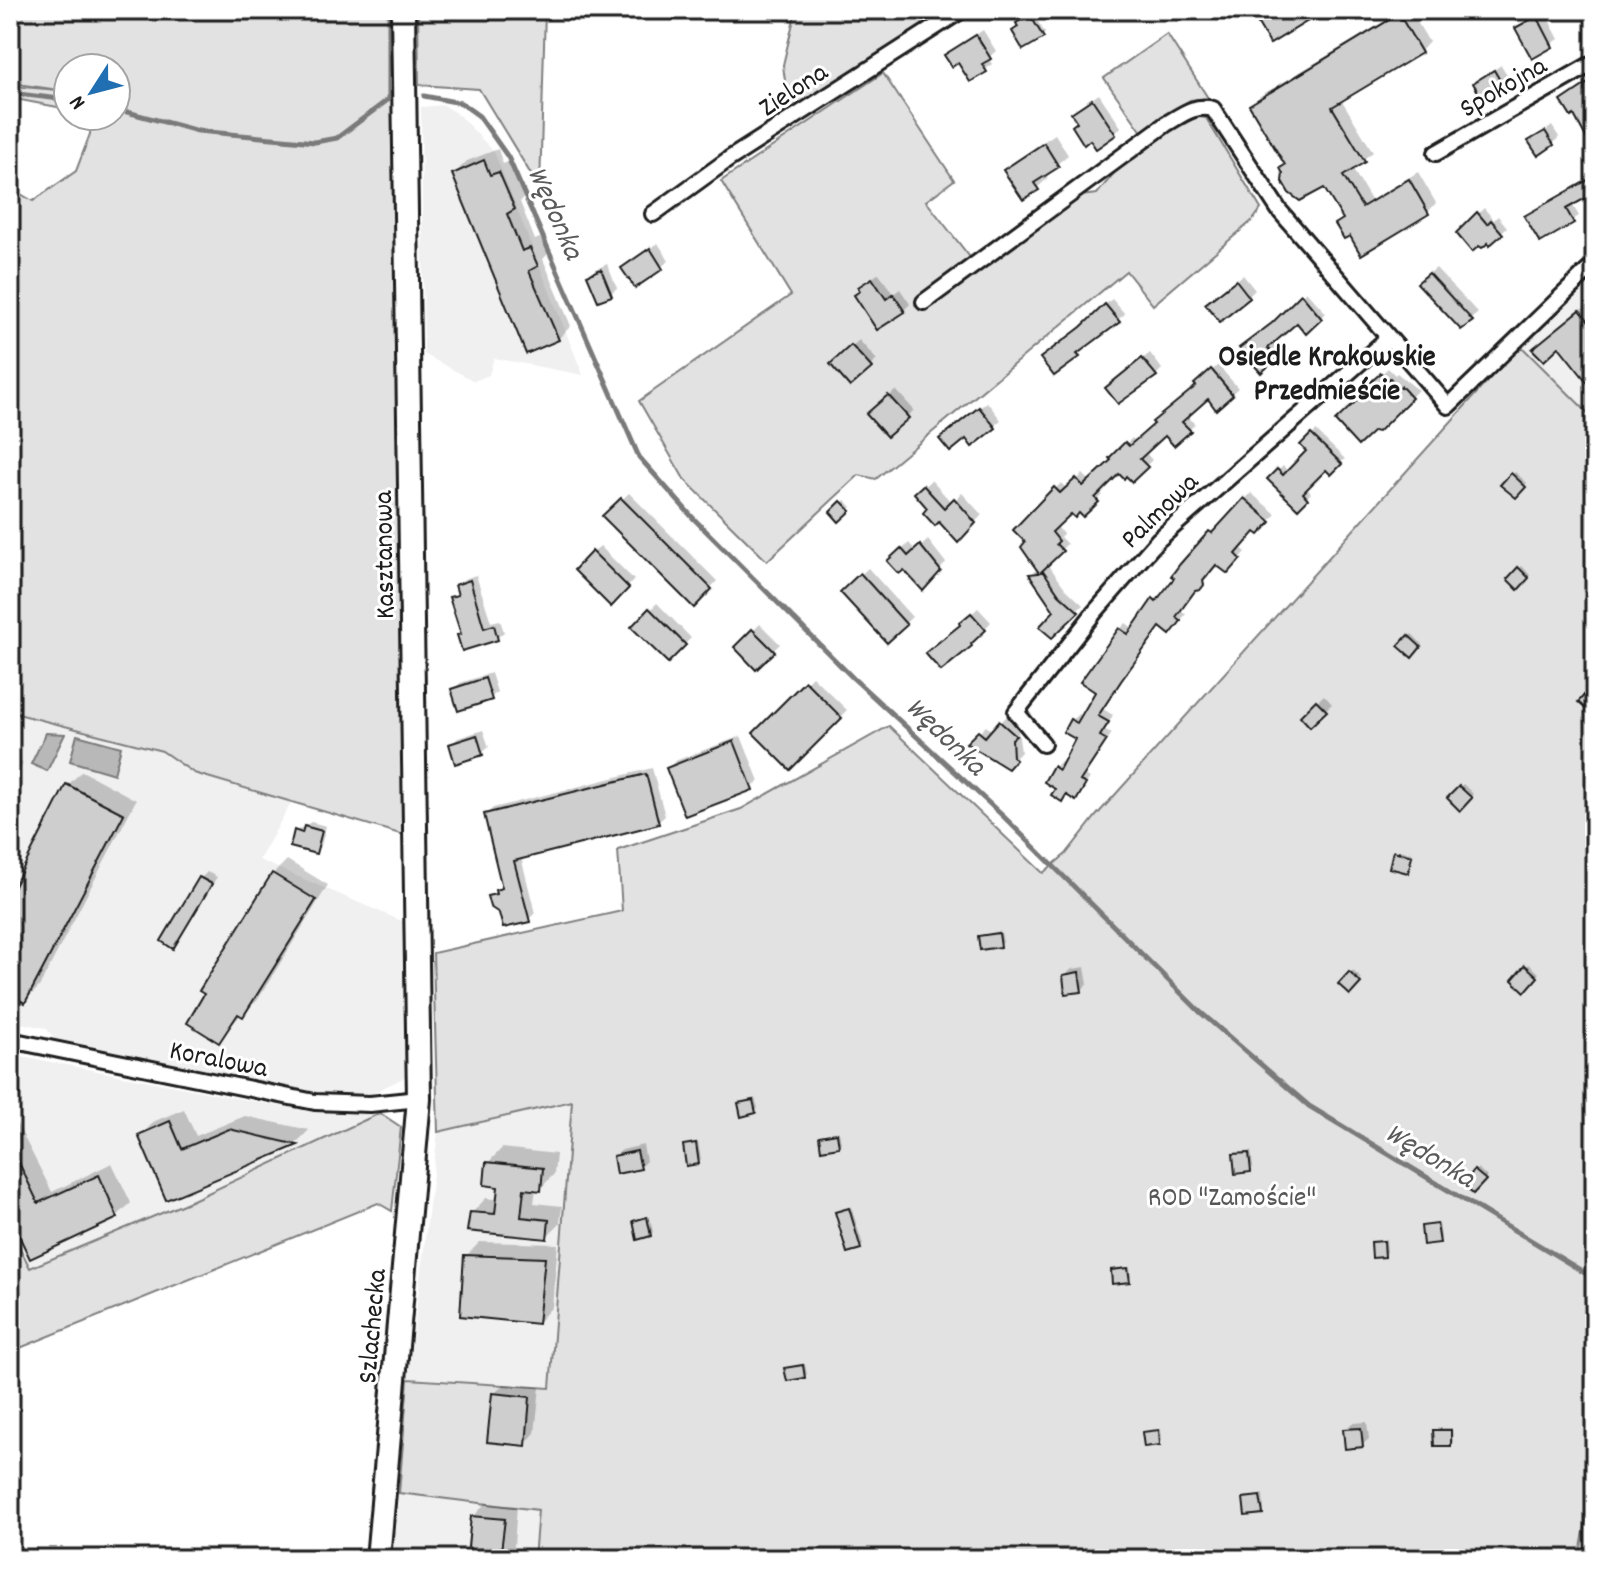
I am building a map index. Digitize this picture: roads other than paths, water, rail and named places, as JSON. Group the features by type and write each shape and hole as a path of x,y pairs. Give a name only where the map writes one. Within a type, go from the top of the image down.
{"street":[{"name":"Kasztanowa","path":"403,10 419,1099"},
{"name":"Zielona","path":"653,214 729,159 962,10"},
{"name":"Spokojna","path":"1436,153 1595,62"},
{"path":"924,302 1166,124 1193,108 1204,106 1213,109 1279,210 1448,406 1595,264"},
{"name":"Palmowa","path":"1043,744 1016,712 1094,613 1158,540 1388,338"},
{"name":"Koralowa","path":"10,1040 315,1102 370,1104 419,1099"},
{"name":"Szlachecka","path":"378,1559 419,1099"}],"waterway":[{"path":"132,113 198,131 315,142 337,138 389,99 389,10"},
{"path":"10,93 52,98"},
{"name":"Wędonka","path":"424,96 461,103 479,116 508,157 639,457 694,519 853,678 1004,817 1199,1011 1309,1106 1595,1279"}],"district":[{"name":"Osiedle Krakowskie Przedmieście","path":"1327,372"}],"park label":[{"name":"ROD \"Zamoście\"","path":"1232,1195"}]}
